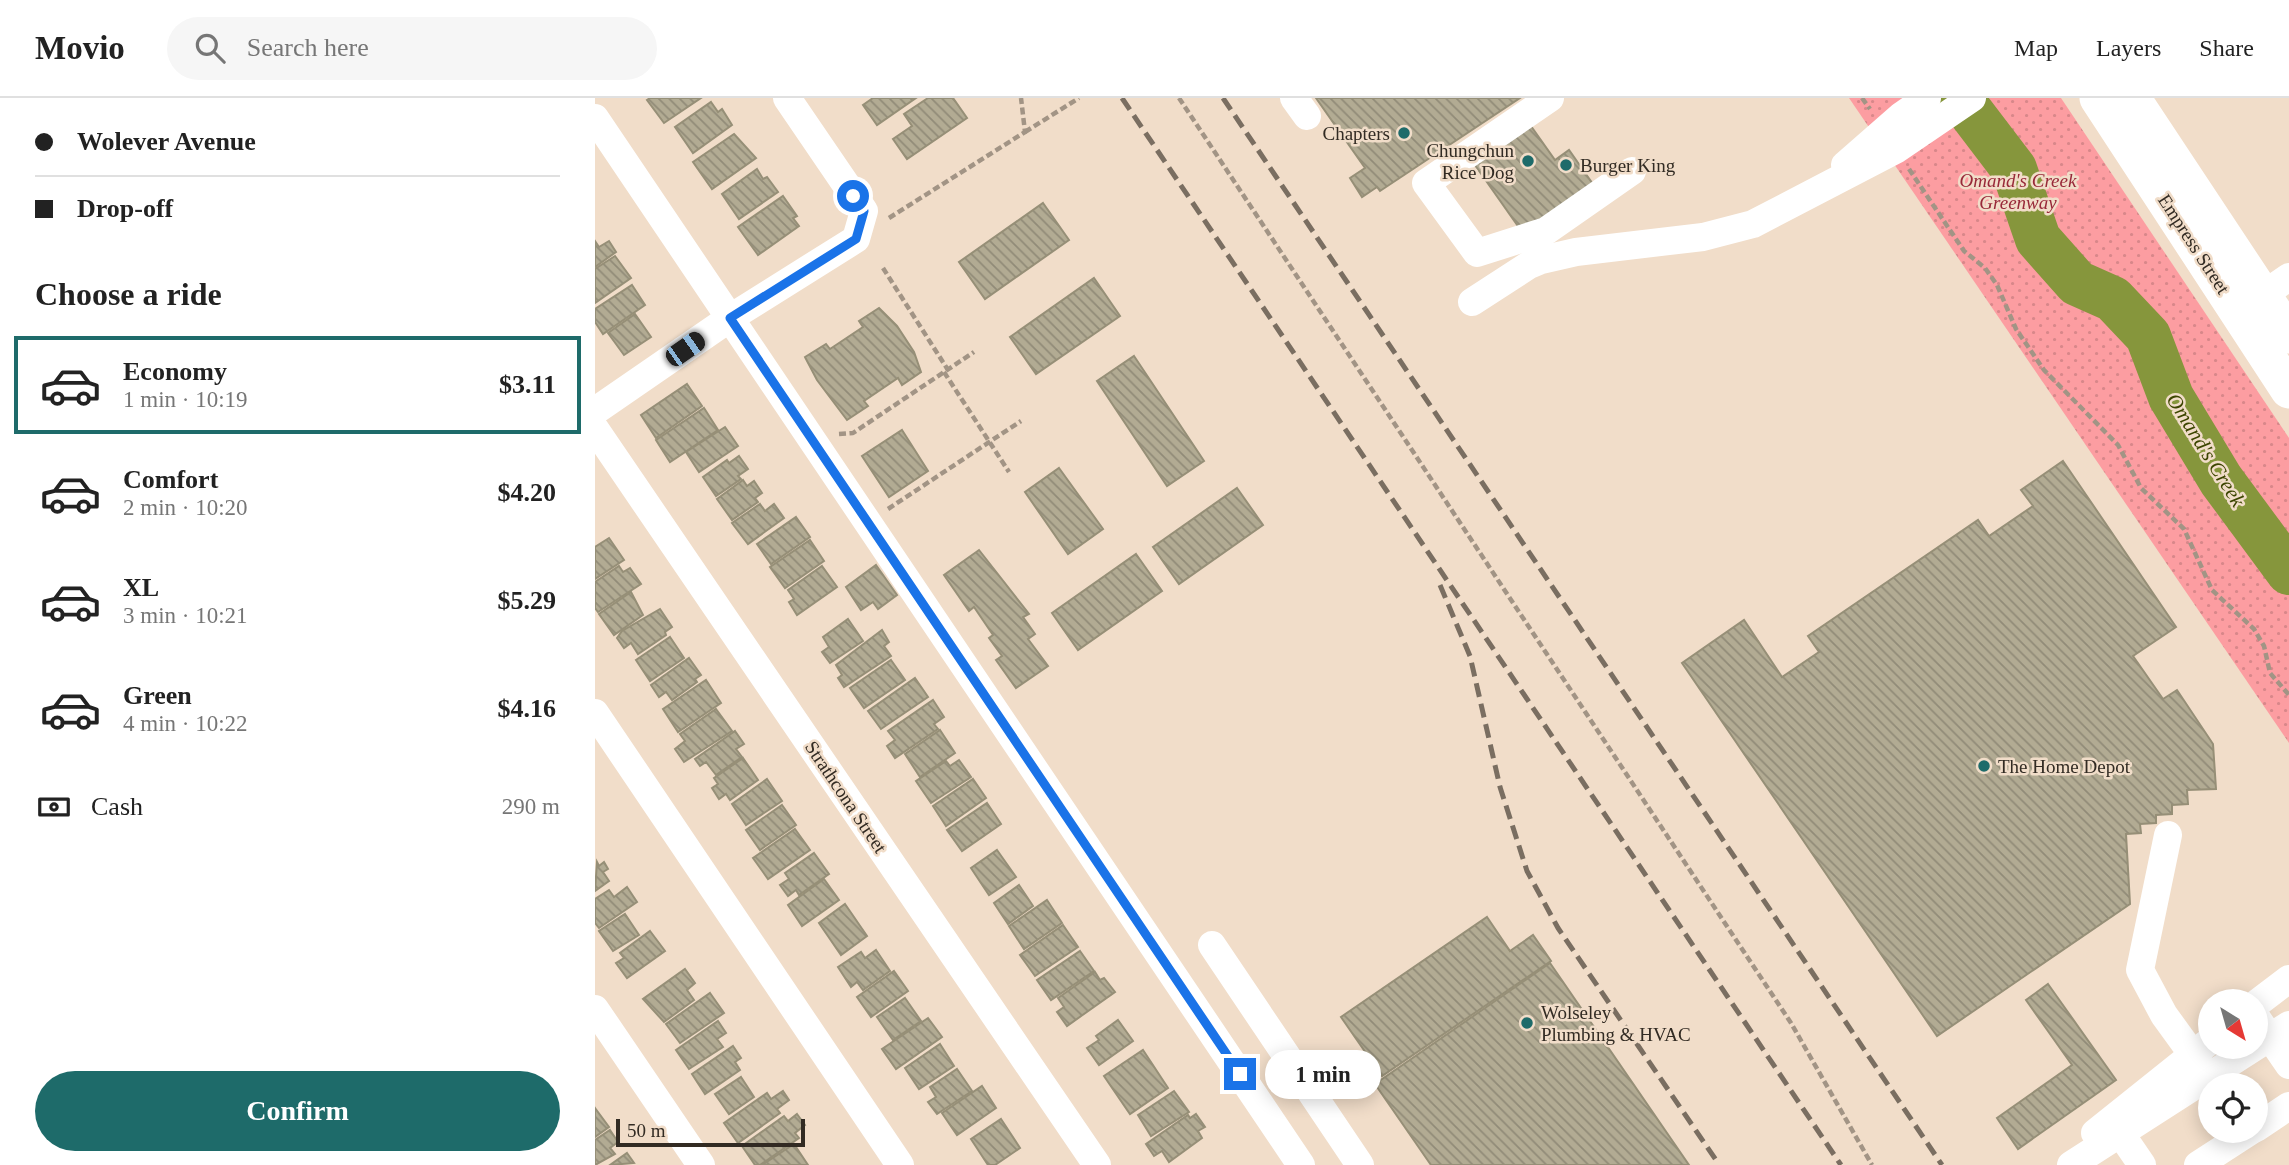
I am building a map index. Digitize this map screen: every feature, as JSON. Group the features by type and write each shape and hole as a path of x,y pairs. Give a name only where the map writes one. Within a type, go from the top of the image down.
{"main road":[{"name":"Empress Street","path":"2098,98 2263,295 2289,390"},
{"name":"Empress Street","path":"2131,98 2289,335"}],"street":[{"path":"595,411 730,318 856,239 864,211 787,98"},
{"path":"1550,98 1426,183 1477,253 1546,231 1632,171"},
{"path":"1899,133 1927,98"},
{"path":"1472,302 1541,260 1576,252 1727,232 1753,224 1813,194 1899,133 1972,98"},
{"path":"595,118 1301,1165"},
{"name":"Strathcona Street","path":"595,429 1097,1165"},
{"path":"595,713 900,1165"},
{"path":"2168,835 2140,970 2164,1015 2198,1051"},
{"path":"1212,945 1360,1165"},
{"path":"2268,995 2289,979"},
{"path":"595,1009 701,1165"},
{"path":"2272,1026 2289,1065"},
{"path":"2071,1165 2201,1059"},
{"path":"2268,1120 2289,1106"},
{"path":"2057,1165 2116,1127"},
{"path":"2116,1127 2142,1165"},
{"path":"2198,1165 2232,1143"}],"path":[{"path":"1021,98 1025,132"},
{"path":"856,239 1079,98"},
{"path":"1179,98 1791,1023 1872,1165"},
{"path":"1862,98 1899,133 1964,251 1985,268 1997,285 2016,329 2044,370 2118,445 2141,488 2184,529 2212,590 2254,629 2264,646 2270,673 2289,695"},
{"path":"883,268 1009,472"},
{"path":"813,442 827,443 842,433 853,433 974,352"},
{"path":"867,523 1021,421"}],"green space":[{"name":"Omand's Creek Greenway","path":"1849,98 2061,98 2289,438 2289,743"}],"building":[{"path":"701,98 664,123 647,100"},
{"path":"873,98 916,98 877,125 863,105"},
{"path":"928,98 953,98 967,118 907,159 893,139 912,126 904,114"},
{"name":"Chapters","path":"1316,98 1520,98 1380,191 1377,187 1362,197 1350,178 1365,168"},
{"path":"711,102 718,112 722,109 732,125 693,153 675,127"},
{"path":"1526,119 1555,160 1569,150 1595,187 1525,236 1470,158"},
{"path":"734,134 756,158 712,189 693,162"},
{"path":"757,169 763,179 767,177 778,192 739,219 722,194"},
{"path":"783,196 797,216 793,218 799,226 758,255 738,227"},
{"path":"1043,203 1069,240 985,299 959,262"},
{"path":"595,241 599,247 609,241 616,252 595,267"},
{"path":"615,256 631,278 595,303 595,269"},
{"path":"1094,278 1120,316 1036,374 1010,337"},
{"path":"632,285 645,305 603,334 595,322 595,309"},
{"path":"879,308 897,326 914,352 921,372 902,385 898,378 864,401 868,406 847,420 817,380 805,357 826,344 830,349 863,327 859,321"},
{"path":"635,314 651,337 624,355 608,333"},
{"path":"1134,356 1204,461 1167,486 1097,381"},
{"path":"687,384 702,406 656,438 641,415"},
{"path":"704,408 718,430 670,462 656,440"},
{"path":"725,427 738,446 699,472 686,452"},
{"path":"902,430 928,471 889,497 862,456"},
{"path":"739,456 748,469 738,476 741,479 716,496 703,477 727,460 729,463"},
{"name":"The Home Depot","path":"2063,461 2176,627 2133,656 2163,699 2177,690 2213,744 2216,789 2187,790 2188,804 2172,805 2172,814 2156,815 2156,823 2140,824 2141,833 2126,834 2130,904 1937,1036 1682,663 1744,620 1782,677 1819,652 1808,636 1978,520 1989,536 2033,506 2021,490"},
{"path":"1059,468 1103,529 1068,554 1025,492"},
{"path":"743,480 747,486 754,481 762,493 755,498 758,502 732,520 717,499"},
{"path":"1237,488 1263,525 1179,584 1153,547"},
{"path":"760,504 765,511 774,504 784,518 748,544 732,523"},
{"path":"796,517 810,537 771,564 757,544"},
{"path":"609,538 624,560 595,579 595,547"},
{"path":"810,540 824,561 785,588 770,567"},
{"path":"979,550 1029,614 1023,617 1035,634 1028,639 1048,666 1016,688 996,660 1002,656 989,638 993,635 974,607 969,611 944,575"},
{"path":"1136,554 1162,591 1078,650 1052,613"},
{"path":"876,565 897,595 878,609 873,602 861,610 846,587"},
{"path":"619,566 623,572 630,568 641,584 598,612 595,608 595,582"},
{"path":"822,566 837,587 797,615 789,602 794,599 788,590"},
{"path":"631,592 643,615 614,635 599,614"},
{"path":"660,609 672,627 665,632 666,635 638,654 631,643 624,648 617,638 622,631"},
{"path":"848,619 863,641 830,663 822,652 829,647 823,637"},
{"path":"882,630 889,642 884,646 891,656 844,687 838,678 842,675 836,665"},
{"path":"670,637 684,658 650,681 636,660"},
{"path":"689,658 701,675 695,679 697,682 672,700 666,692 659,697 651,685"},
{"path":"891,660 905,680 864,708 850,688"},
{"path":"915,678 928,697 881,729 868,711"},
{"path":"706,680 721,703 678,732 663,709"},
{"path":"933,700 944,717 934,724 938,729 895,758 887,746 895,740 888,731"},
{"path":"716,709 732,731 684,762 675,749 685,741 680,734"},
{"path":"940,730 955,753 920,777 905,754"},
{"path":"735,731 744,744 736,749 742,757 716,775 706,762 700,766 695,759"},
{"path":"743,758 758,780 730,800 726,794 719,799 712,788 718,784 714,778"},
{"path":"959,760 971,777 931,803 916,781 946,761 950,766"},
{"path":"767,779 782,801 746,825 732,804"},
{"path":"973,779 986,798 946,826 933,806"},
{"path":"987,803 1001,824 962,851 947,830"},
{"path":"782,805 796,825 760,850 746,830"},
{"path":"795,829 810,850 768,879 753,858"},
{"path":"997,850 1016,877 989,895 971,868"},
{"path":"814,853 829,874 799,895 796,890 788,896 780,885 789,879 785,873"},
{"path":"597,862 599,866 604,862 608,869 603,872 609,881 595,891"},
{"path":"824,879 839,900 802,926 788,905"},
{"path":"1019,885 1033,906 1008,924 994,903"},
{"path":"627,887 637,902 599,928 595,923 595,899 609,890 614,897"},
{"path":"1047,900 1062,923 1024,949 1009,926"},
{"path":"845,904 867,936 841,955 819,923"},
{"path":"625,914 639,935 613,951 599,931"},
{"path":"1487,917 1510,951 1533,935 1551,961 1382,1076 1341,1017"},
{"path":"1063,925 1078,947 1035,976 1020,955"},
{"path":"650,931 665,951 627,978 616,963 624,958 620,953"},
{"path":"876,950 890,971 863,990 857,982 851,987 838,967 861,952 865,958"},
{"path":"1080,951 1094,971 1051,1000 1037,980"},
{"name":"Wolseley Plumbing & HVAC","path":"1550,963 1689,1165 1431,1165 1375,1084"},
{"path":"685,969 695,983 687,990 694,1000 664,1022 643,999"},
{"path":"894,971 908,991 871,1017 857,997"},
{"path":"1095,972 1100,980 1104,978 1115,992 1067,1026 1057,1012 1064,1007 1058,998"},
{"path":"2048,984 2116,1080 2018,1149 1997,1118 2072,1065 2026,1000"},
{"path":"710,993 724,1013 680,1043 666,1024"},
{"path":"905,998 921,1021 893,1040 877,1017"},
{"path":"928,1018 942,1037 896,1069 882,1049"},
{"path":"1118,1020 1133,1041 1099,1065 1087,1048 1099,1040 1096,1036"},
{"path":"718,1021 726,1033 717,1039 723,1047 689,1069 676,1050"},
{"path":"940,1044 954,1066 919,1089 905,1068"},
{"path":"733,1046 741,1058 735,1062 740,1070 705,1094 692,1074"},
{"path":"1143,1050 1168,1088 1130,1114 1104,1076"},
{"path":"957,1069 972,1091 937,1114 928,1102 936,1097 930,1087"},
{"path":"741,1077 754,1097 729,1114 715,1094"},
{"path":"982,1086 996,1108 957,1135 942,1113"},
{"path":"783,1091 789,1100 777,1109 780,1113 738,1143 724,1123 767,1093 771,1099"},
{"path":"1174,1091 1189,1112 1151,1136 1138,1115"},
{"path":"595,1108 609,1127 595,1137"},
{"path":"797,1114 805,1125 795,1133 799,1138 760,1165 755,1165 742,1146 784,1116 788,1121"},
{"path":"1196,1114 1205,1127 1198,1131 1202,1138 1169,1162 1162,1151 1154,1156 1146,1144 1188,1115 1190,1118"},
{"path":"1001,1119 1020,1148 995,1165 988,1165 971,1139"},
{"path":"610,1130 618,1142 610,1148 615,1154 595,1165 595,1140"},
{"path":"794,1144 808,1165 762,1165"},
{"path":"627,1153 634,1163 610,1165"}],"waterway":[{"name":"Omand's Creek","path":"1960,98 2014,169 2038,239 2077,283 2113,299 2148,336 2171,397 2221,480 2289,572"}],"railway":[{"path":"1122,98 1841,1165"},
{"path":"1223,98 1942,1165"},
{"path":"1440,585 1470,656 1500,787 1527,871 1558,928 1718,1163"}],"place":[{"name":"Chapters","path":"1404,133"},
{"name":"Chungchun Rice Dog","path":"1528,161"},
{"name":"Burger King","path":"1566,165"},
{"name":"The Home Depot","path":"1984,766"},
{"name":"Wolseley Plumbing & HVAC","path":"1527,1023"}],"route":[{"path":"853,196 864,211 856,239 730,318 1240,1074"}]}
